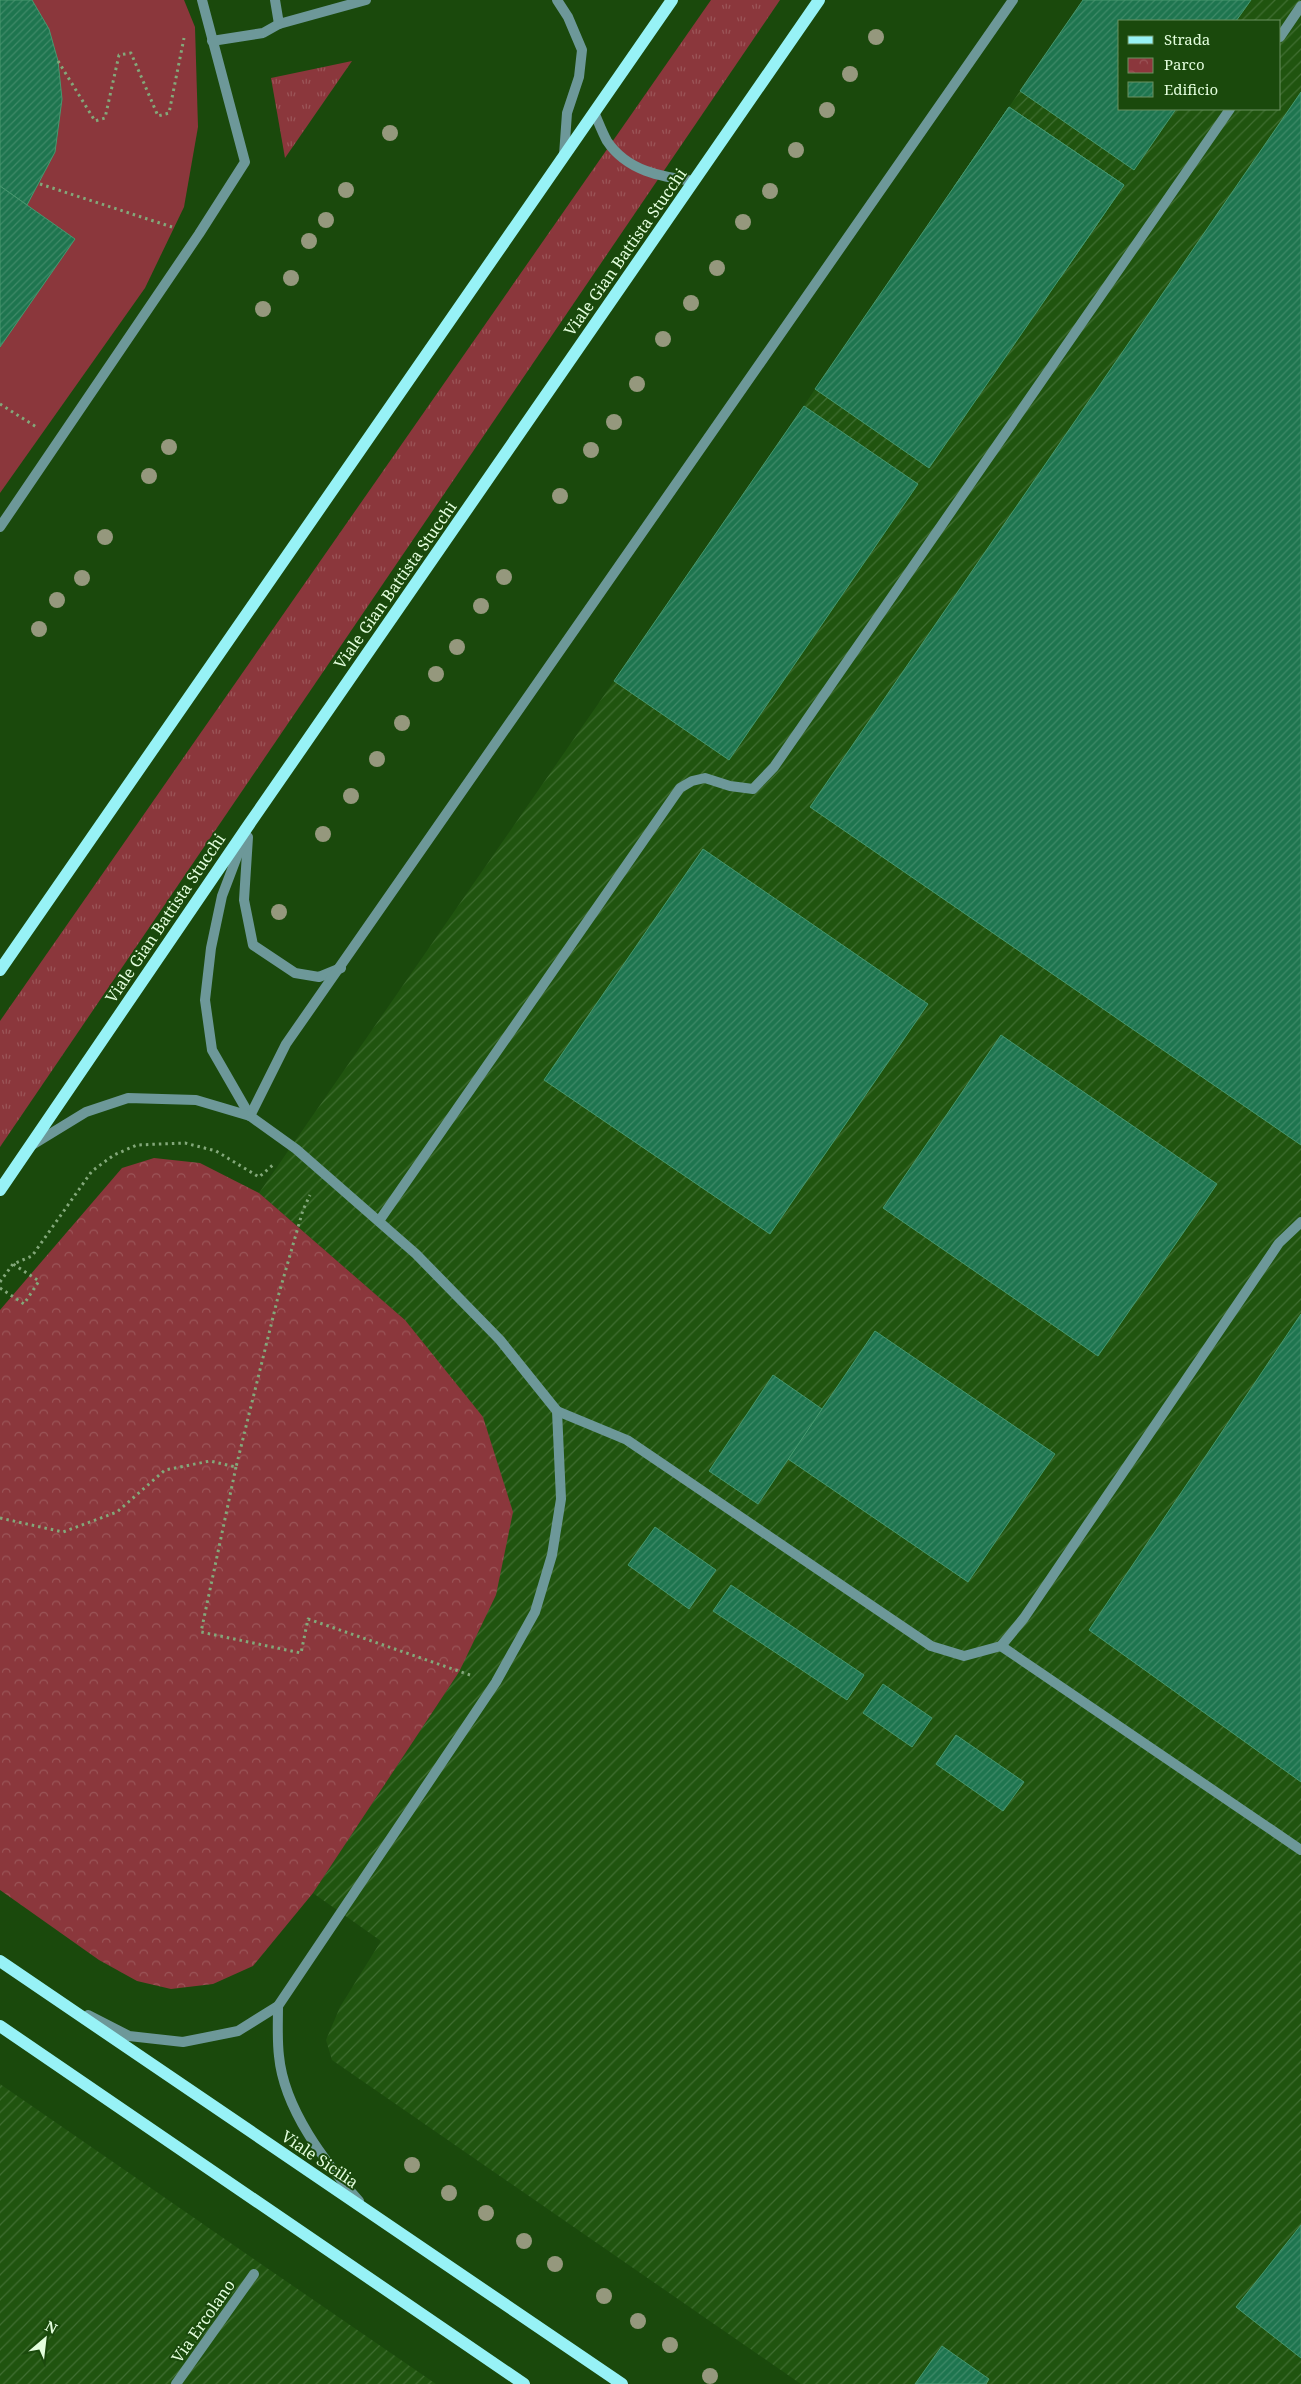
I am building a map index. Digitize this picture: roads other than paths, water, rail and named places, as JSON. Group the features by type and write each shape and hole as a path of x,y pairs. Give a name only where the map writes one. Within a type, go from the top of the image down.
{"main road":[{"path":"0,970 672,0"},
{"name":"Viale Gian Battista Stucchi","path":"0,1190 248,826 819,0"},
{"name":"Viale Sicilia","path":"3,1962 622,2384"},
{"path":"0,2026 68,2075 524,2384"},
{"path":"0,2033 68,2075"}],"street":[{"path":"0,527 57,440 200,234 245,162 202,0"},
{"path":"275,0 279,24"},
{"path":"212,41 262,33 279,24 366,0"},
{"path":"557,0 568,17 582,50 579,77 567,113 564,155"},
{"path":"250,1116 286,1044 342,967 1013,0"},
{"path":"1281,36 1301,6"},
{"path":"379,1221 680,788 692,781 705,778 730,786 753,789 774,767 1229,110"},
{"path":"594,112 608,141 632,164 651,174 694,181"},
{"path":"248,826 244,900 254,945 295,973 319,977 342,967"},
{"path":"248,826 222,896 211,948 205,1000 212,1050 250,1116"},
{"path":"27,1148 86,1112 128,1098 196,1100 250,1116 288,1143 416,1254 500,1340 557,1411 627,1440 931,1646 964,1656 1001,1646 1024,1618 1279,1242 1301,1222"},
{"path":"57,2000 129,2036 183,2042 238,2031 278,2006 496,1682 535,1612 552,1554 561,1499 557,1411"},
{"path":"1001,1646 1301,1850"},
{"path":"278,2006 279,2056 287,2090 323,2158 364,2208"},
{"name":"Via Ercolano","path":"176,2384 254,2274"}]}
